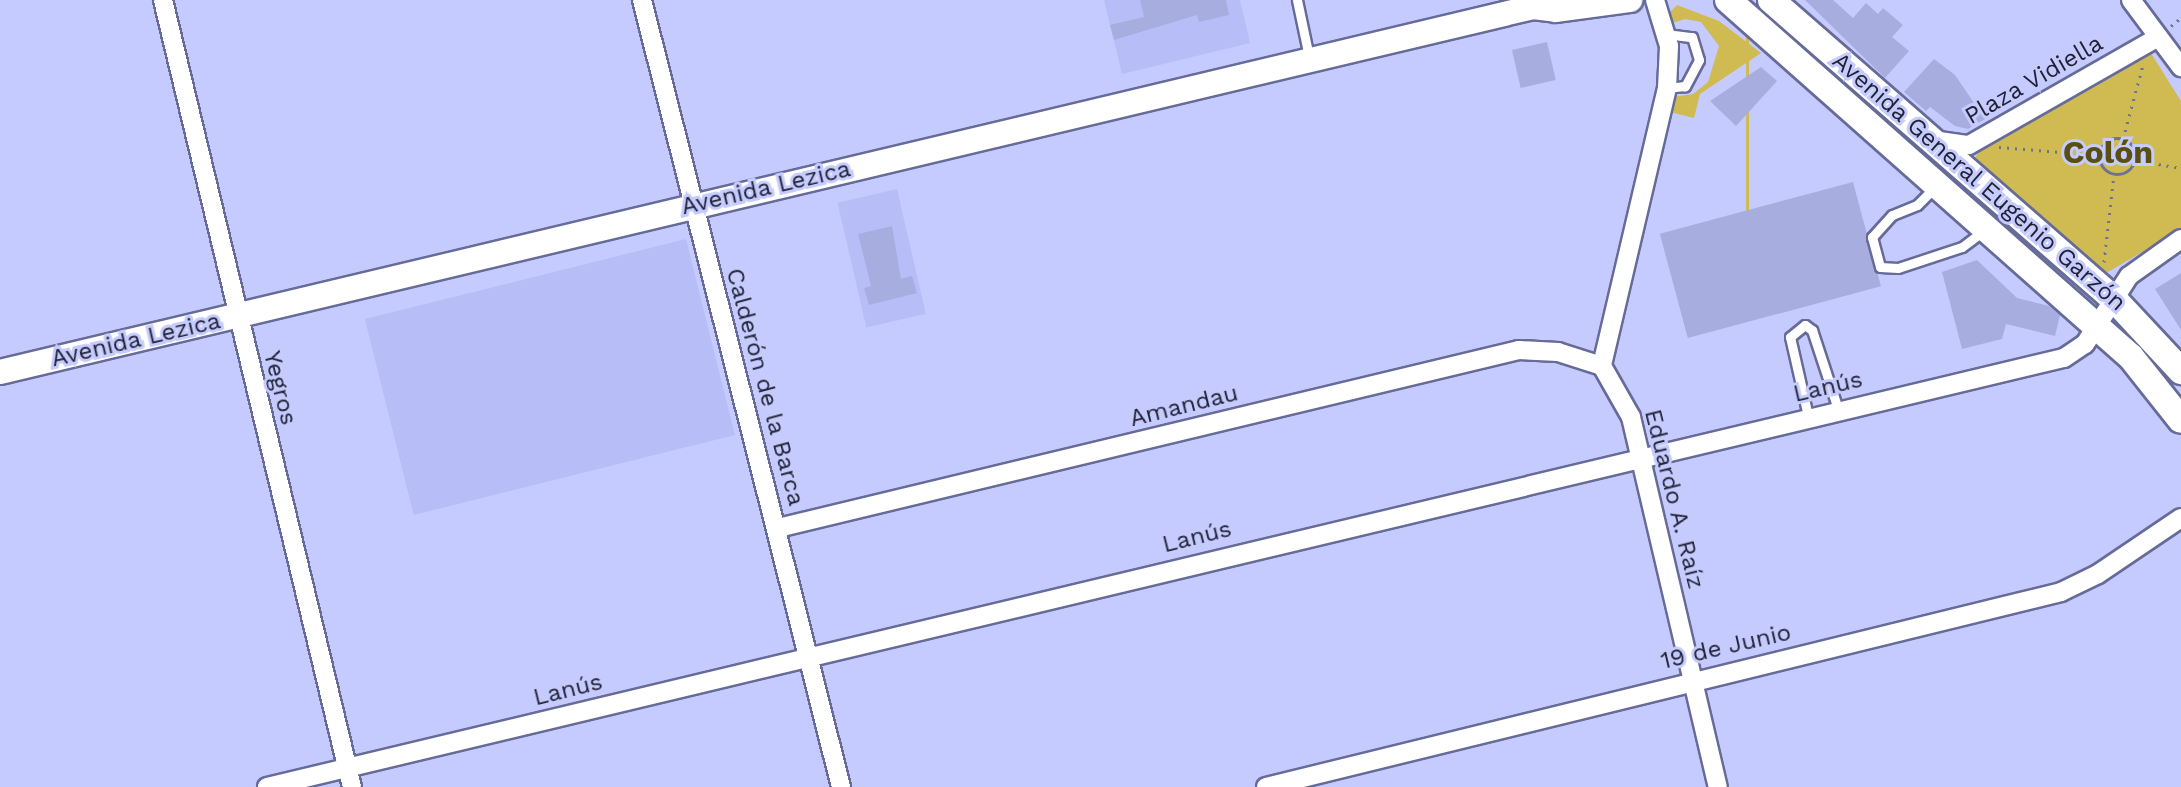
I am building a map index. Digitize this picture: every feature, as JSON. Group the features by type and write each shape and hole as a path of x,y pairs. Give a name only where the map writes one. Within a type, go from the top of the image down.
{"main road":[{"name":"Avenida General Eugenio Garzón","path":"1771,0 2107,294 2181,371"},
{"name":"Avenida General Eugenio Garzón","path":"1732,4 1939,182 2097,325 2141,368 2181,420"},
{"path":"1995,235 2020,242 2089,298 2107,294"}],"street":[{"name":"Yegros","path":"163,0 352,787"},
{"name":"Calderón de la Barca","path":"642,0 778,528 841,787"},
{"name":"Avenida Lezica","path":"0,372 1309,61 1538,3 1556,10 1630,0"},
{"path":"1602,366 1667,88 1666,34 1655,0"},
{"path":"1710,0 1732,4"},
{"path":"2131,0 2152,40 2181,67"},
{"name":"Plaza Vidiella","path":"1932,140 1969,145 2152,40"},
{"path":"2107,294 2138,267 2181,239"},
{"name":"Lanús","path":"267,787 1640,455 2064,358 2085,344 2097,325 2107,294"},
{"name":"Amandau","path":"778,528 1519,350 1558,352 1602,366"},
{"name":"Eduardo A. Raíz","path":"1602,366 1626,401 1718,787"},
{"name":"19 de Junio","path":"1266,787 1693,679 2061,592 2181,518"}],"lane":[{"path":"1297,0 1309,61"},
{"path":"1666,34 1692,37 1699,60 1685,86 1667,88"},
{"path":"1939,182 1917,205 1892,215 1872,237 1880,267 1898,268 1995,235"},
{"path":"1808,416 1790,337 1805,325 1812,330 1838,409"},
{"name":"Avenida General Eugenio Garzón","path":"2141,368 2165,380 2181,402"}],"path":[{"path":"2123,139 2152,40"},
{"path":"2123,139 2133,147 2135,160 2127,171 2114,174 2103,168 2099,155 2104,143 2123,139"},
{"path":"1969,145 2099,155"},
{"path":"2135,160 2181,168"},
{"path":"2107,294 2114,174"}],"shaded area":[{"path":"1104,0 1240,0 1250,43 1122,74"},
{"path":"1746,0 1749,0 1749,226 1746,226"},
{"path":"1677,5 1719,21 1761,53 1700,94 1694,118 1670,112 1673,97 1693,94 1708,82 1719,46 1701,22 1685,19 1669,24 1668,14"},
{"path":"2149,50 2181,101 2181,229 2103,275 1976,165 1975,158 1982,146"},
{"path":"897,189 926,314 866,327 838,203"},
{"path":"686,239 735,435 414,515 365,319"}],"building":[{"path":"1140,0 1226,0 1229,15 1199,22 1197,15 1114,40 1110,25 1144,17"},
{"path":"1805,0 1833,0 1853,18 1866,3 1878,14 1883,8 1903,25 1892,37 1909,51 1885,78"},
{"path":"1547,42 1556,80 1521,88 1512,50"},
{"path":"1934,59 1955,75 1985,119 1968,129 1955,126 1930,107 1926,111 1904,92"},
{"path":"1761,67 1777,81 1736,126 1710,101"},
{"path":"1853,182 1881,286 1688,338 1660,234"},
{"path":"892,226 901,279 912,276 917,293 869,305 864,288 871,286 858,234"},
{"path":"1977,260 2017,298 2049,306 2060,315 2055,336 2006,324 2002,339 1962,349 1942,272"},
{"path":"2181,273 2181,330 2155,289"}],"district":[{"name":"Colón","path":"2108,152"}]}
